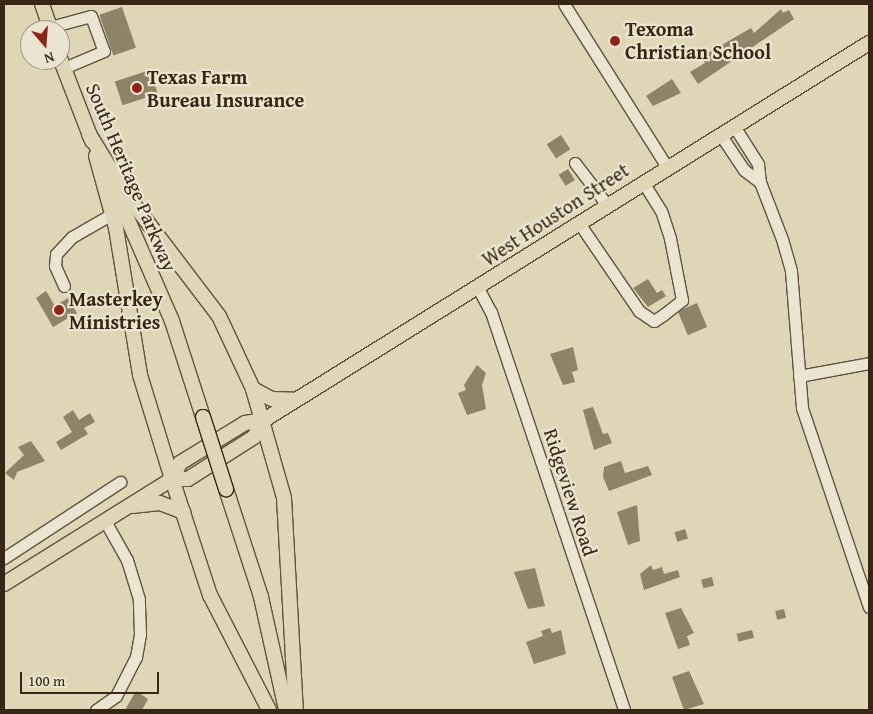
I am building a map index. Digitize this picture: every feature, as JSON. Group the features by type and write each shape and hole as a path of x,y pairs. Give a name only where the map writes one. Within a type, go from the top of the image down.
{"main road":[{"path":"45,4 48,20"},
{"name":"West Houston Street","path":"4,584 172,479 180,463 245,423 264,420 478,288 667,167 869,43"},
{"name":"South Heritage Parkway","path":"65,70 118,211 172,321 261,597 286,710"},
{"path":"89,134 126,194 219,316 253,389 264,420 284,498 296,710"},
{"path":"118,211 140,375 210,595 269,710"},
{"path":"253,389 272,399 296,400"},
{"path":"129,506 160,503 183,512"}],"street":[{"path":"564,4 667,167"},
{"path":"70,23 91,16 104,51 70,61"},
{"path":"734,126 758,164 760,182 791,271 802,408 869,607"},
{"path":"720,134 744,170 760,182"},
{"path":"575,163 607,205"},
{"path":"579,223 639,311 654,321 682,300 670,238 643,182"},
{"path":"64,286 55,266 56,254 72,237 118,211"},
{"name":"Ridgeview Road","path":"478,288 491,312 624,710"},
{"path":"799,376 869,363"},
{"path":"4,558 120,482"},
{"path":"96,710 116,696 136,657 140,634 139,598 127,560 105,521"}],"building":[{"path":"122,7 136,48 113,55 99,15"},
{"path":"781,9 783,13 789,10 794,19 698,84 690,72 705,63 701,57 751,28 754,33"},
{"name":"Texas Farm Bureau Insurance","path":"150,70 158,94 123,105 115,81"},
{"path":"672,79 681,93 653,106 646,96"},
{"path":"561,135 570,149 556,159 547,144"},
{"path":"568,169 575,180 566,186 559,175"},
{"path":"648,279 657,293 662,290 666,296 648,307 633,288"},
{"name":"Masterkey Ministries","path":"46,291 55,306 68,298 77,313 53,327 36,298"},
{"path":"697,303 707,327 688,335 678,311"},
{"path":"573,347 578,370 572,372 575,382 563,385 550,354"},
{"path":"477,365 486,373 482,385 486,409 467,415 458,393 466,390 464,385"},
{"path":"593,407 603,434 608,433 612,443 594,450 583,410"},
{"path":"73,410 79,420 90,413 95,422 84,428 88,434 61,450 56,442 72,432 63,417"},
{"path":"31,441 45,461 17,472 14,480 5,473 24,455 18,447"},
{"path":"621,461 625,473 648,466 652,475 609,491 603,477 604,467"},
{"path":"637,505 640,541 628,545 617,512"},
{"path":"685,529 688,539 677,542 674,532"},
{"path":"651,565 653,570 662,567 664,574 678,570 680,577 644,590 640,574"},
{"path":"535,568 545,606 528,609 514,572"},
{"path":"712,577 714,586 703,588 701,579"},
{"path":"681,608 694,633 687,636 690,645 678,649 665,613"},
{"path":"784,609 786,618 777,620 775,611"},
{"path":"550,628 552,633 561,630 566,654 534,664 526,642 543,636 541,631"},
{"path":"752,630 754,638 738,642 736,634"},
{"path":"689,671 704,704 684,710 672,677"},
{"path":"136,691 148,699 142,710 125,710"}],"place":[{"name":"Texoma Christian School","path":"615,41"},
{"name":"Texas Farm Bureau Insurance","path":"137,88"},
{"name":"Masterkey Ministries","path":"59,310"}]}
